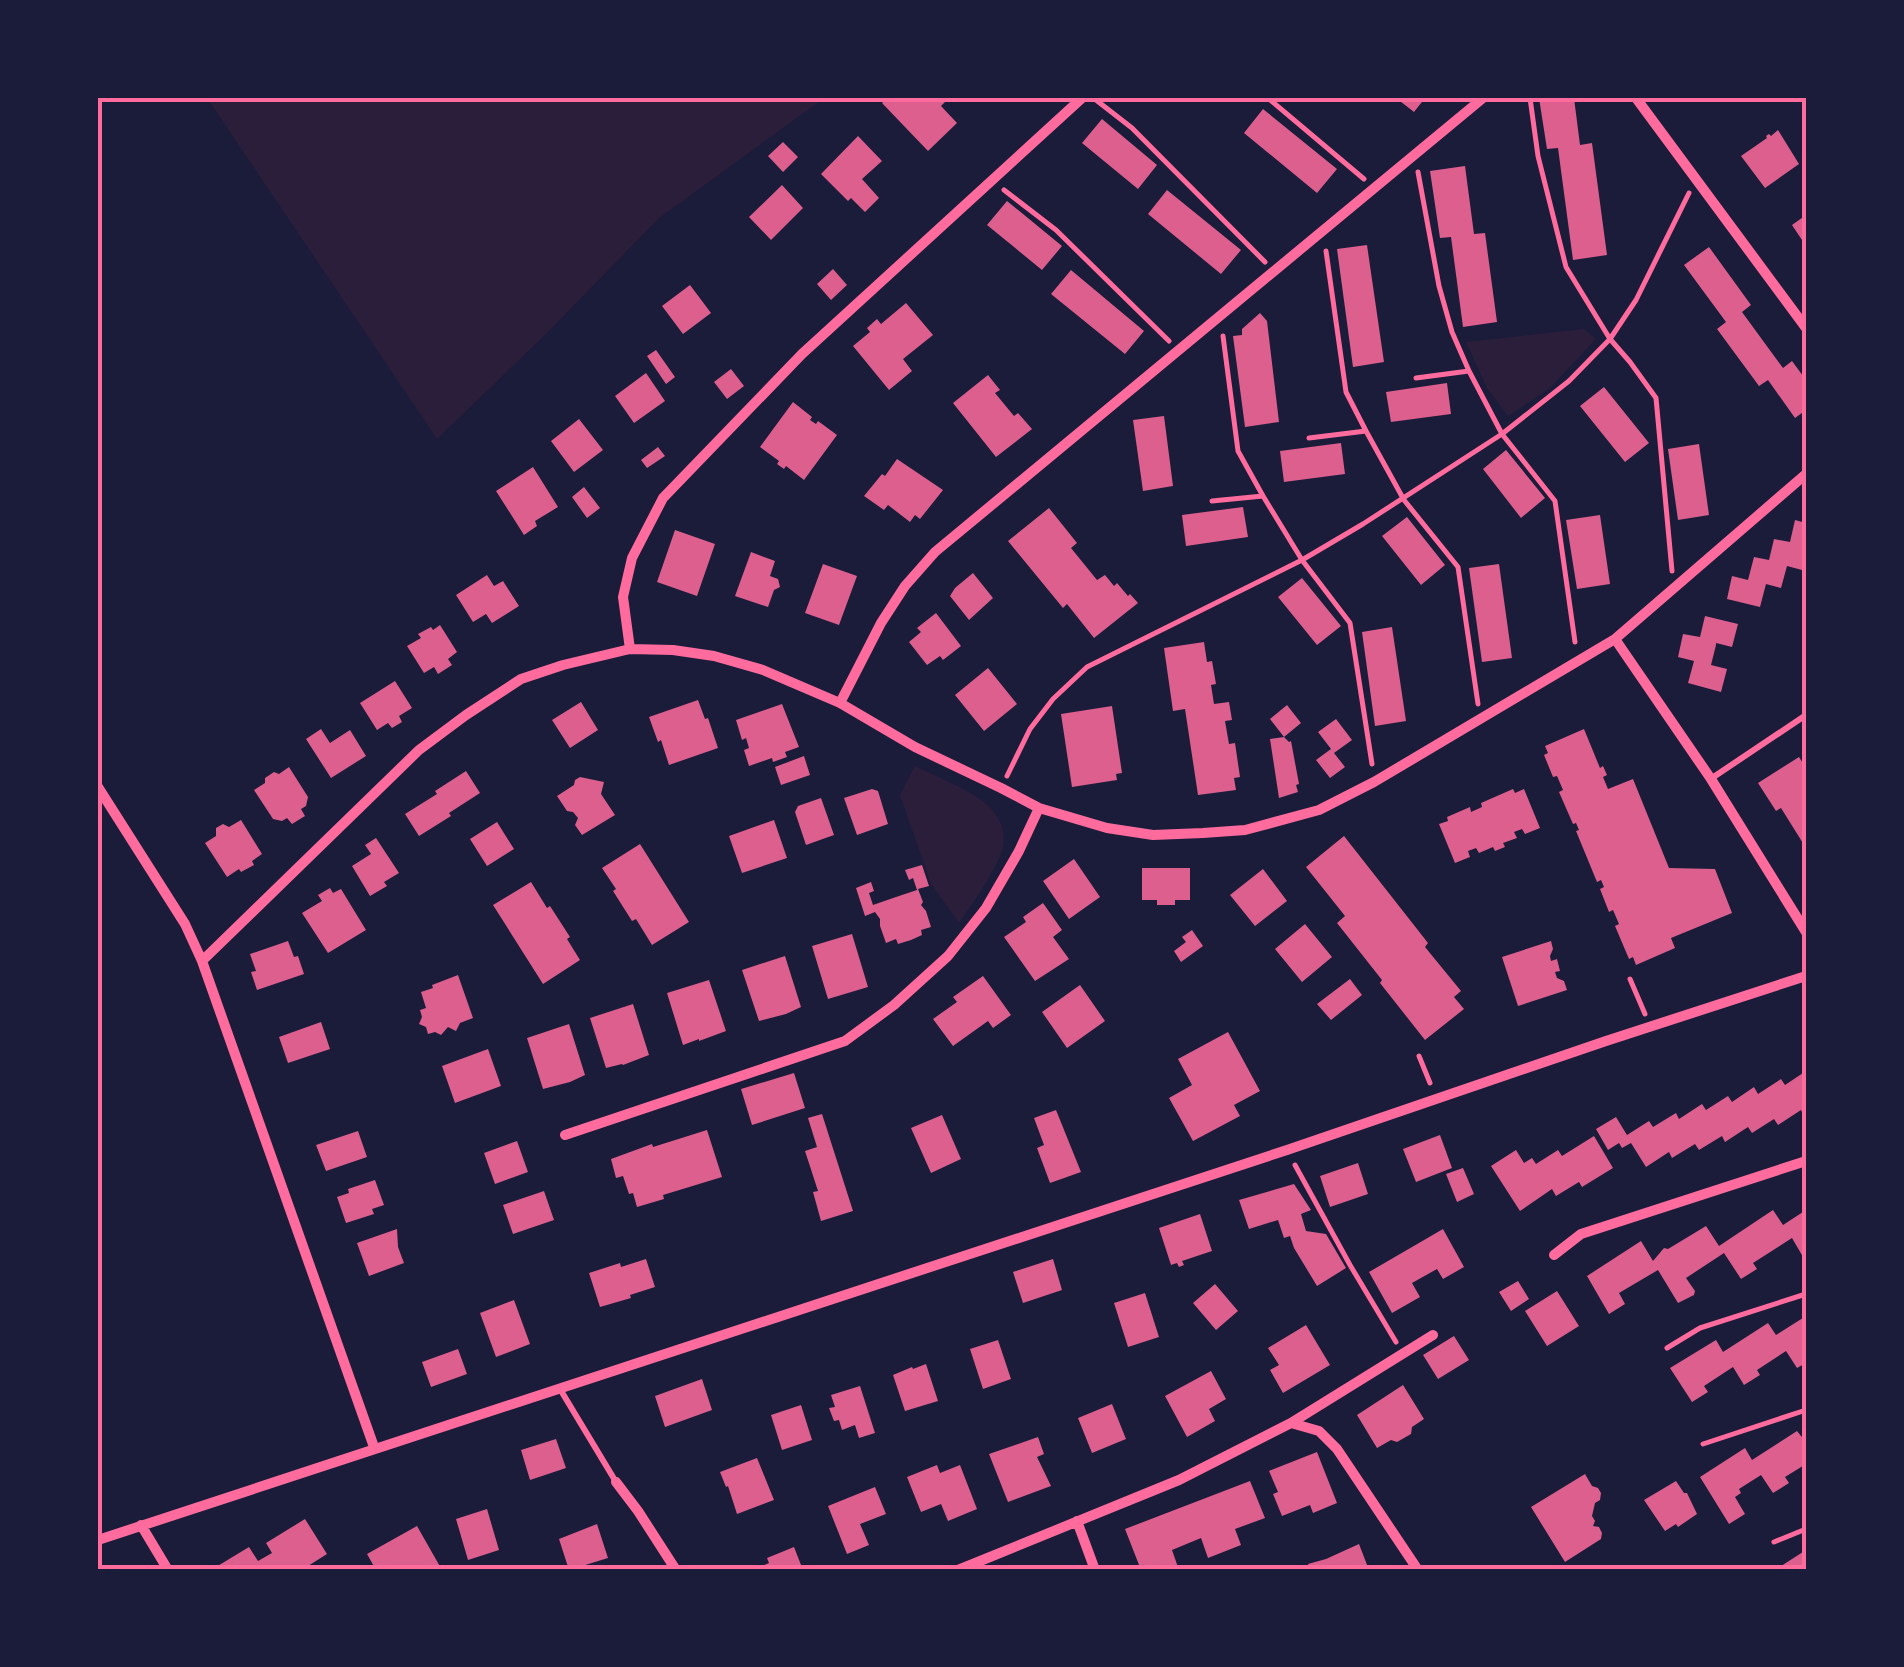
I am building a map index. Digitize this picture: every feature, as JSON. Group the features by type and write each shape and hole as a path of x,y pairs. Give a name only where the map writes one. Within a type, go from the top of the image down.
{"street":[{"path":"630,649 624,597 632,558 663,498 802,354 1082,98"},
{"path":"840,703 881,622 935,552 1483,98"},
{"path":"1636,98 1806,328"},
{"path":"202,961 419,750 522,680 563,665 630,649 714,656 763,670 840,703 1038,808 1107,828 1153,836 1203,834 1245,830 1319,810 1479,722 1615,639 1806,474"},
{"path":"1615,639 1711,779 1806,932"},
{"path":"98,787 185,924 202,961 374,1448"},
{"path":"564,1135 845,1041 894,1006 948,956 986,908 1020,852 1038,808"},
{"path":"98,1540 1806,976"},
{"path":"1554,1254 1581,1234 1806,1160"},
{"path":"958,1570 1178,1480 1291,1423 1433,1335"},
{"path":"1291,1423 1319,1431 1337,1449 1418,1570"},
{"path":"616,1482 676,1570"},
{"path":"1077,1522 1095,1570"},
{"path":"141,1526 168,1570"}],"lane":[{"path":"1711,779 1806,715"},
{"path":"559,1388 616,1482"}],"path":[{"path":"1094,98 1132,128 1274,271"},
{"path":"1268,98 1374,188"},
{"path":"1530,98 1538,156 1566,267 1610,339 1656,398 1674,589"},
{"path":"1415,154 1439,286 1452,332 1502,434 1555,501 1577,660"},
{"path":"1001,788 1030,730 1053,699 1088,668 1302,560 1404,500 1502,434 1569,381 1610,339 1636,300 1695,179"},
{"path":"992,181 1056,230 1179,350"},
{"path":"1323,230 1346,392 1404,500 1458,567 1479,722"},
{"path":"1220,316 1238,451 1302,560 1350,624 1374,782"},
{"path":"1416,378 1469,372"},
{"path":"1310,438 1366,432"},
{"path":"1212,501 1263,496"},
{"path":"1630,979 1637,995"},
{"path":"1419,1056 1428,1077"},
{"path":"1287,1150 1403,1353"},
{"path":"1666,1348 1700,1328 1806,1294"},
{"path":"1704,1444 1806,1410"},
{"path":"1774,1542 1806,1529"}],"shaded area":[{"path":"207,98 824,98 658,219 437,439"},
{"path":"1584,329 1596,339 1550,388 1508,416 1487,388 1466,342"},
{"path":"915,766 979,799 1003,829 1003,847 996,864 959,923 931,884 900,795"}],"building":[{"path":"888,98 949,98 941,106 957,123 928,151 882,103"},
{"path":"1396,98 1425,98 1414,112"},
{"path":"1539,98 1574,98 1580,145 1592,143 1607,255 1573,260 1558,148 1547,149"},
{"path":"1263,109 1337,169 1317,193 1244,133"},
{"path":"1102,119 1157,165 1138,189 1082,143"},
{"path":"1778,130 1799,164 1765,188 1741,156"},
{"path":"858,136 882,161 862,179 879,198 865,212 821,174"},
{"path":"783,142 798,157 783,172 768,156"},
{"path":"1465,166 1474,234 1485,233 1497,322 1463,327 1451,237 1440,238 1430,171"},
{"path":"782,185 803,208 771,240 749,217"},
{"path":"1167,190 1241,250 1221,274 1148,214"},
{"path":"1007,201 1062,246 1042,270 987,225"},
{"path":"1806,215 1806,246 1792,225"},
{"path":"1367,245 1384,362 1353,367 1337,249"},
{"path":"1709,247 1751,305 1742,312 1783,368 1792,361 1806,380 1806,410 1795,418 1768,380 1759,386 1717,329 1726,322 1684,265"},
{"path":"833,269 847,285 831,300 817,284"},
{"path":"1071,270 1144,331 1125,354 1051,294"},
{"path":"690,285 711,313 683,334 662,306"},
{"path":"906,303 933,335 903,359 912,371 889,390 853,346 870,332 867,328 877,319 881,324"},
{"path":"1260,313 1267,321 1279,422 1245,427 1233,336 1242,335 1242,329"},
{"path":"656,350 675,377 666,384 647,356"},
{"path":"731,369 744,386 727,399 714,382"},
{"path":"646,373 665,401 634,423 615,396"},
{"path":"988,375 1000,390 995,393 1014,416 1018,413 1032,429 996,457 953,403"},
{"path":"1447,383 1451,414 1391,422 1386,392"},
{"path":"1604,387 1649,443 1625,462 1580,406"},
{"path":"793,402 812,417 810,420 816,424 818,421 837,435 804,480 777,464 779,461 760,447"},
{"path":"1164,416 1173,486 1143,491 1133,420"},
{"path":"579,419 603,450 574,472 551,441"},
{"path":"1341,443 1345,474 1284,482 1280,451"},
{"path":"1699,444 1709,515 1678,520 1668,449"},
{"path":"658,447 665,456 647,468 641,460"},
{"path":"1506,450 1545,498 1521,518 1483,469"},
{"path":"897,459 943,490 920,519 915,515 910,522 888,505 884,510 864,496"},
{"path":"533,467 558,507 535,521 537,526 524,535 496,491"},
{"path":"584,487 600,508 587,518 572,497"},
{"path":"1243,507 1248,537 1186,546 1182,515"},
{"path":"1049,508 1077,543 1071,548 1097,580 1105,575 1138,603 1094,638 1067,604 1063,608 1008,541"},
{"path":"1600,515 1610,584 1577,589 1566,520"},
{"path":"1407,517 1445,565 1421,585 1382,536"},
{"path":"1795,520 1806,523 1802,570 1787,566 1781,588 1766,584 1760,607 1727,599 1732,576 1748,580 1754,557 1769,560 1774,539 1790,542"},
{"path":"675,530 715,544 697,596 657,582"},
{"path":"751,552 775,561 770,576 778,579 780,587 774,590 768,607 735,596"},
{"path":"823,564 857,576 839,625 805,613"},
{"path":"1499,564 1512,658 1482,662 1469,568"},
{"path":"973,573 993,598 969,620 950,596"},
{"path":"487,575 494,586 503,581 519,606 492,623 486,614 473,622 456,595"},
{"path":"1302,578 1341,626 1317,645 1278,597"},
{"path":"936,613 961,646 943,660 940,656 927,665 909,642 921,632 917,628"},
{"path":"1705,616 1738,624 1732,647 1716,643 1711,665 1727,669 1721,692 1688,683 1694,661 1678,657 1683,634 1700,637"},
{"path":"440,625 457,652 448,659 452,665 438,674 434,667 424,673 407,646 421,638 418,634"},
{"path":"1392,627 1406,721 1375,726 1362,632"},
{"path":"1204,642 1216,684 1211,685 1214,704 1229,702 1232,720 1225,721 1229,744 1235,743 1240,777 1234,778 1236,790 1198,795 1185,709 1173,711 1164,648"},
{"path":"988,668 1017,704 984,731 955,695"},
{"path":"395,681 412,708 399,716 402,722 392,728 388,723 377,730 360,703"},
{"path":"698,700 718,748 669,765 649,717"},
{"path":"581,702 598,730 570,748 552,720"},
{"path":"782,704 799,747 785,752 787,757 749,766 744,750 749,748 736,720"},
{"path":"1287,705 1301,723 1284,737 1270,719"},
{"path":"1112,706 1122,773 1116,774 1117,780 1072,787 1061,714"},
{"path":"1336,719 1352,740 1334,753 1345,767 1330,778 1316,760 1331,749 1318,732"},
{"path":"321,729 330,743 350,730 366,756 331,778 306,739"},
{"path":"1584,729 1600,768 1603,766 1607,775 1603,777 1608,789 1633,779 1669,868 1715,869 1732,913 1671,938 1675,948 1636,965 1633,957 1629,959 1615,926 1619,924 1613,910 1609,912 1600,889 1604,887 1601,880 1597,882 1576,831 1579,830 1559,792 1563,790 1544,755 1548,753 1545,746"},
{"path":"1284,737 1291,741 1299,784 1298,792 1279,798 1270,739"},
{"path":"804,756 810,775 781,785 775,767"},
{"path":"1799,757 1806,768 1806,848 1781,808 1776,811 1758,783"},
{"path":"289,767 308,797 301,809 305,816 292,824 287,818 273,819 254,790 274,772 279,774"},
{"path":"466,771 480,793 419,836 405,814"},
{"path":"580,777 604,782 601,794 615,815 582,835 575,825 578,818 567,811 557,796"},
{"path":"872,789 878,791 888,824 857,835 844,798"},
{"path":"1513,789 1515,793 1524,789 1540,828 1525,834 1522,829 1514,832 1517,838 1503,843 1505,847 1479,853 1476,848 1468,851 1470,857 1455,863 1439,824 1470,807 1471,812 1482,807 1481,803"},
{"path":"821,798 834,835 806,845 795,812 798,806"},
{"path":"241,820 262,854 252,861 254,865 227,877 205,843 216,836 216,828 223,824 229,827"},
{"path":"774,820 787,858 742,873 729,836"},
{"path":"497,822 514,849 487,866 470,839"},
{"path":"1344,836 1461,991 1454,997 1464,1009 1425,1040 1337,923 1345,916 1306,867"},
{"path":"376,838 399,873 370,896 352,866 371,854 365,845"},
{"path":"640,844 689,922 652,945 636,919 632,921 602,868"},
{"path":"1074,859 1100,897 1069,919 1043,881"},
{"path":"922,865 929,886 918,889 931,927 911,940 886,943 880,919 875,912 865,916 856,888 871,882 873,905 917,890 905,870"},
{"path":"1142,868 1190,868 1190,900 1157,905 1157,900 1142,900"},
{"path":"1263,869 1287,901 1255,926 1230,895"},
{"path":"531,882 570,937 567,939 580,960 543,984 493,905"},
{"path":"330,888 333,893 341,889 366,930 328,953 302,913 322,901 318,895"},
{"path":"1043,903 1062,930 1053,937 1069,959 1035,981 1004,937 1026,922 1023,917"},
{"path":"1305,924 1332,957 1302,982 1275,949"},
{"path":"1192,930 1203,946 1181,962 1174,951 1186,942 1182,937"},
{"path":"852,934 868,987 828,999 812,946"},
{"path":"288,941 304,974 257,990 250,954"},
{"path":"1551,941 1551,961 1557,959 1560,971 1555,972 1567,990 1518,1006 1502,957"},
{"path":"785,956 801,1007 759,1021 742,970"},
{"path":"458,975 473,1018 460,1023 456,1031 448,1027 441,1035 428,1034 426,1027 419,1024 420,1010 426,1008 421,992"},
{"path":"983,976 1011,1015 993,1028 988,1021 953,1046 933,1019 957,1002 953,997"},
{"path":"1350,979 1362,995 1331,1020 1317,1004"},
{"path":"709,980 726,1031 683,1045 667,993"},
{"path":"1080,985 1105,1021 1067,1048 1042,1012"},
{"path":"633,1004 649,1055 606,1068 590,1018"},
{"path":"321,1022 330,1049 288,1063 279,1037"},
{"path":"569,1024 585,1075 543,1089 527,1038"},
{"path":"1228,1032 1260,1091 1234,1105 1240,1116 1193,1141 1169,1098 1192,1085 1178,1059"},
{"path":"488,1049 501,1086 455,1103 442,1066"},
{"path":"1806,1071 1806,1120 1801,1110 1778,1125 1774,1119 1752,1133 1748,1127 1725,1142 1722,1136 1699,1150 1695,1144 1672,1158 1669,1152 1646,1167 1631,1143 1622,1148 1619,1143 1608,1150 1596,1129 1616,1117 1627,1135 1649,1121 1653,1127 1676,1113 1679,1119 1702,1104 1706,1110 1728,1096 1732,1102 1754,1087 1758,1094 1781,1079 1785,1085"},
{"path":"794,1073 805,1108 752,1125 741,1089"},
{"path":"1056,1110 1081,1172 1050,1183 1037,1148 1044,1145 1034,1118"},
{"path":"822,1114 853,1211 821,1221 813,1192 818,1191 805,1151 817,1147 808,1118"},
{"path":"942,1115 961,1159 931,1173 911,1128"},
{"path":"707,1130 722,1177 637,1207 623,1176 616,1178 611,1159"},
{"path":"358,1131 367,1157 326,1171 316,1145"},
{"path":"1440,1135 1452,1168 1416,1182 1403,1149"},
{"path":"1594,1136 1613,1168 1582,1187 1579,1182 1556,1196 1552,1189 1520,1211 1491,1166 1516,1150 1524,1163 1532,1158 1536,1164 1558,1150 1562,1156"},
{"path":"517,1141 528,1172 495,1184 484,1153"},
{"path":"1358,1163 1368,1194 1330,1207 1320,1176"},
{"path":"1463,1168 1474,1194 1457,1202 1446,1174"},
{"path":"375,1180 384,1205 372,1209 374,1214 346,1223 337,1197"},
{"path":"1294,1184 1311,1210 1301,1214 1306,1231 1326,1234 1346,1268 1317,1286 1290,1236 1284,1238 1278,1220 1249,1229 1239,1200"},
{"path":"544,1191 554,1220 513,1234 503,1205"},
{"path":"1773,1210 1783,1225 1806,1210 1806,1262 1792,1238 1753,1263 1757,1269 1741,1279 1724,1253 1686,1278 1694,1295 1678,1303 1658,1270 1619,1293 1625,1304 1609,1314 1587,1276 1641,1241 1653,1261 1664,1248 1706,1226 1719,1246"},
{"path":"1200,1214 1212,1251 1182,1261 1184,1265 1179,1267 1177,1263 1171,1265 1159,1228"},
{"path":"397,1229 404,1263 369,1276 357,1243"},
{"path":"1443,1229 1464,1267 1443,1279 1437,1269 1412,1283 1420,1297 1392,1313 1369,1272"},
{"path":"646,1259 655,1287 600,1307 589,1273"},
{"path":"1053,1259 1062,1290 1023,1303 1013,1272"},
{"path":"1518,1281 1529,1299 1511,1311 1499,1292"},
{"path":"1215,1284 1238,1311 1216,1330 1193,1303"},
{"path":"1557,1291 1579,1326 1547,1346 1525,1311"},
{"path":"1145,1293 1159,1337 1128,1347 1114,1303"},
{"path":"514,1300 530,1344 496,1357 480,1313"},
{"path":"1806,1316 1806,1363 1797,1368 1786,1351 1757,1370 1760,1375 1744,1385 1733,1367 1704,1386 1708,1392 1692,1402 1670,1368 1716,1340 1723,1352 1768,1323 1776,1335"},
{"path":"1306,1325 1330,1365 1283,1393 1270,1370 1279,1365 1268,1348"},
{"path":"1454,1336 1469,1360 1438,1379 1423,1355"},
{"path":"998,1340 1011,1379 983,1389 970,1349"},
{"path":"458,1349 467,1374 431,1387 422,1362"},
{"path":"926,1364 938,1401 905,1411 893,1375"},
{"path":"1211,1371 1226,1399 1209,1409 1215,1421 1187,1437 1165,1396"},
{"path":"702,1379 712,1410 665,1427 655,1396"},
{"path":"1403,1385 1424,1419 1412,1427 1411,1434 1377,1448 1357,1415"},
{"path":"860,1386 875,1433 859,1438 855,1425 842,1430 829,1408 835,1407 831,1395"},
{"path":"1112,1404 1126,1439 1092,1453 1078,1418"},
{"path":"801,1405 812,1440 782,1450 771,1415"},
{"path":"1797,1431 1806,1442 1806,1464 1785,1477 1789,1483 1773,1493 1761,1475 1739,1489 1741,1493 1735,1497 1745,1514 1729,1524 1700,1477 1745,1448 1752,1460"},
{"path":"1038,1437 1044,1454 1037,1457 1051,1486 1008,1502 989,1454"},
{"path":"556,1439 566,1468 530,1480 521,1450"},
{"path":"1317,1452 1337,1503 1313,1513 1310,1505 1282,1516 1269,1471"},
{"path":"757,1458 774,1500 737,1514 720,1472"},
{"path":"937,1465 940,1473 960,1465 977,1509 948,1521 941,1504 921,1512 907,1477"},
{"path":"1585,1474 1601,1493 1592,1516 1593,1526 1602,1533 1601,1539 1565,1562 1531,1507"},
{"path":"1250,1481 1265,1518 1235,1529 1241,1545 1208,1558 1201,1538 1172,1550 1179,1570 1141,1570 1125,1529"},
{"path":"1676,1481 1697,1514 1665,1531 1644,1500"},
{"path":"875,1487 886,1514 860,1524 869,1545 847,1554 828,1506"},
{"path":"487,1509 499,1550 468,1560 456,1519"},
{"path":"305,1519 327,1554 308,1566 310,1570 211,1570 249,1547 258,1561 272,1553 266,1543"},
{"path":"597,1524 608,1558 569,1570 559,1539"},
{"path":"417,1526 442,1570 376,1570 367,1554"},
{"path":"1359,1544 1369,1570 1310,1570 1308,1564"},
{"path":"794,1547 803,1570 753,1570 769,1563 767,1558"},
{"path":"1806,1550 1806,1570 1775,1570"}]}
